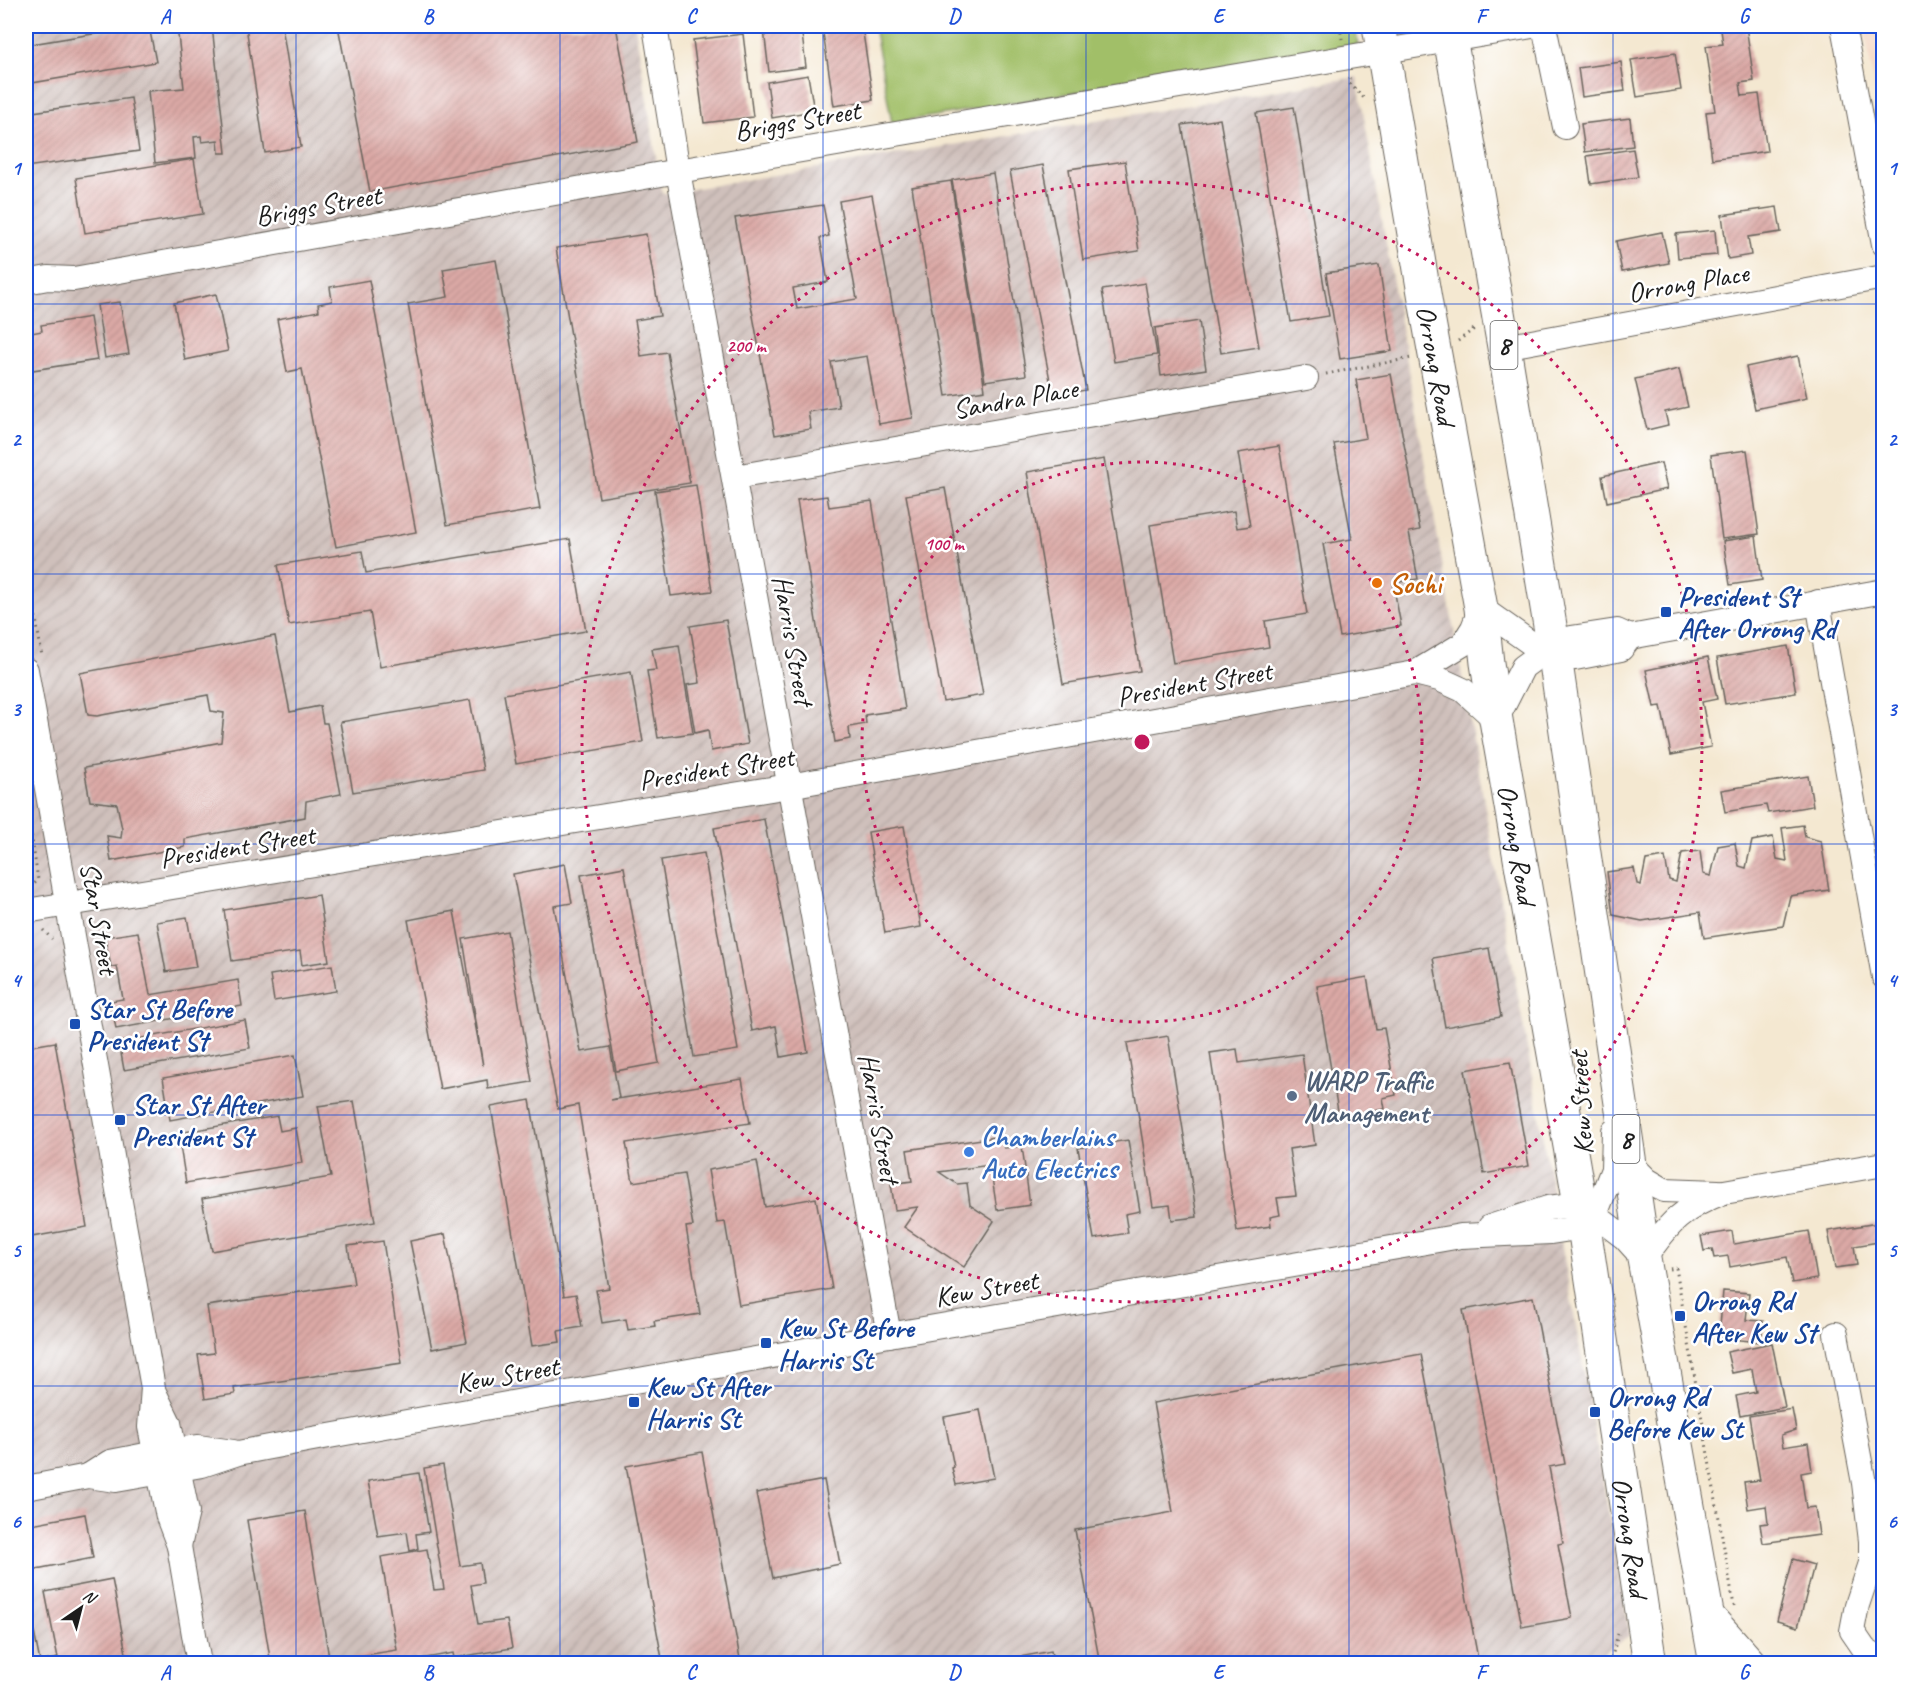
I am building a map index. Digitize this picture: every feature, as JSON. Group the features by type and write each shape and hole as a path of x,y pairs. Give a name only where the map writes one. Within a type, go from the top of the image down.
{"highway":[{"name":"8","path":"1449,33 1554,650 1644,1259 1721,1612 1716,1664"},
{"name":"Orrong Road","path":"1381,38 1424,354 1481,608 1496,720 1586,1215 1637,1649"},
{"path":"1721,1612 1750,1664"}],"street":[{"name":"Harris Street","path":"655,26 678,171 889,1335"},
{"name":"Briggs Street","path":"26,282 48,278 74,279 678,171 1345,56 1381,38 1532,26"},
{"path":"1544,26 1565,127"},
{"path":"1843,26 1884,244"},
{"name":"Orrong Place","path":"1501,332 1884,277"},
{"name":"Briggs Street","path":"26,294 57,288 74,279"},
{"name":"Sandra Place","path":"735,477 1306,378"},
{"path":"1496,720 1523,667 1534,658 1554,650 1571,638 1617,631 1630,637 1884,591"},
{"path":"1818,602 1884,977"},
{"path":"1481,608 1532,644 1554,650"},
{"name":"President Street","path":"28,900 67,904 789,786 1415,673 1463,644 1481,608"},
{"name":"Star Street","path":"26,670 153,1388 150,1427 168,1461 168,1517 179,1546 199,1664"},
{"name":"President Street","path":"1415,673 1439,679 1463,690 1496,720"},
{"name":"Kew Street","path":"26,1488 88,1476 116,1480 168,1461 202,1465 238,1453 889,1335 1461,1236 1548,1208 1586,1215 1612,1169 1614,1140 1602,985"},
{"name":"Kew Street","path":"1630,1163 1647,1180 1664,1190 1724,1192"},
{"name":"Kew Street","path":"1644,1259 1671,1223 1685,1210 1701,1201 1724,1192 1884,1164"},
{"path":"1586,1215 1625,1238 1644,1259"},
{"path":"1836,1334 1874,1481 1871,1563 1857,1605 1852,1631 1865,1650 1884,1662"}],"path":[{"path":"1340,26 1349,83 1371,105"},
{"path":"1306,378 1424,354 1451,346 1480,324 1501,332"},
{"path":"27,810 38,880 28,900"},
{"path":"1676,1268 1721,1612"},
{"path":"1610,1664 1615,1650 1637,1649"}],"shaded area":[{"path":"26,26 635,26 662,194 1357,77 1630,1635 1588,1664 26,1664"},
{"path":"1864,26 1883,26 1883,137"}],"green space":[{"path":"874,26 1355,26 1358,45 892,123"}],"building":[{"path":"149,26 156,62 26,84 26,45"},
{"path":"177,26 212,26 226,153 219,153 218,140 202,142 201,136 194,137 196,158 155,163 148,91 184,88"},
{"path":"246,26 282,26 301,147 265,153"},
{"path":"338,26 616,26 638,142 370,192"},
{"path":"801,26 806,67 769,72 764,30"},
{"path":"822,26 862,26 873,100 834,106"},
{"path":"1746,26 1754,81 1740,83 1742,96 1759,94 1767,151 1712,159 1706,112 1715,111 1706,46 1723,44 1721,30"},
{"path":"743,34 753,117 704,123 693,40"},
{"path":"1675,53 1681,90 1637,97 1631,60"},
{"path":"1621,62 1625,91 1582,97 1578,68"},
{"path":"808,75 814,111 772,118 767,82"},
{"path":"131,98 139,151 26,167 26,113"},
{"path":"1294,107 1329,316 1291,322 1256,113"},
{"path":"1630,118 1633,146 1585,152 1581,124"},
{"path":"1220,119 1259,347 1221,353 1182,125"},
{"path":"1633,149 1638,177 1591,184 1587,156"},
{"path":"194,159 203,214 85,233 76,178"},
{"path":"1125,161 1139,251 1083,260 1069,169"},
{"path":"1043,165 1086,390 1053,396 1010,171"},
{"path":"993,173 1026,375 985,381 952,180"},
{"path":"951,181 985,390 946,396 912,187"},
{"path":"872,195 913,418 879,424 867,356 831,362 839,407 808,412 811,429 775,435 735,218 823,205 829,236 820,238 828,282 793,288 797,309 857,299 839,201"},
{"path":"1777,207 1781,232 1748,237 1751,255 1728,259 1722,215"},
{"path":"1715,230 1717,255 1678,258 1676,234"},
{"path":"1662,232 1669,263 1622,272 1616,241"},
{"path":"646,234 660,316 635,320 641,356 667,352 690,483 599,498 556,248"},
{"path":"496,260 540,509 447,525 408,304 448,297 443,269"},
{"path":"1379,265 1392,351 1340,359 1326,273"},
{"path":"369,280 416,532 336,547 302,369 287,372 277,319 319,311 318,304 332,301 330,287"},
{"path":"1145,283 1157,355 1114,362 1102,290"},
{"path":"216,294 228,351 185,360 174,303"},
{"path":"120,302 129,354 105,358 97,305"},
{"path":"90,317 97,360 26,371 26,334 42,331 41,325"},
{"path":"1199,321 1206,369 1161,376 1155,328"},
{"path":"1798,356 1807,398 1755,409 1746,367"},
{"path":"1679,369 1688,407 1665,412 1668,425 1647,430 1635,379"},
{"path":"1391,374 1420,530 1409,532 1418,579 1393,583 1401,626 1340,637 1323,544 1352,539 1334,444 1366,438 1356,380"},
{"path":"1279,446 1307,614 1265,621 1269,647 1173,663 1150,525 1234,511 1237,528 1250,526 1238,453"},
{"path":"1747,450 1759,534 1722,539 1711,455"},
{"path":"1104,459 1140,671 1063,684 1027,472"},
{"path":"1661,463 1667,489 1607,502 1602,476"},
{"path":"696,485 712,591 671,596 655,491"},
{"path":"945,488 983,695 943,702 906,495"},
{"path":"827,496 829,507 872,501 905,709 865,715 866,724 849,727 850,739 835,742 797,500"},
{"path":"1756,536 1762,580 1730,585 1723,541"},
{"path":"570,539 586,631 380,667 370,612 289,625 278,565 362,551 366,573"},
{"path":"726,620 748,744 711,751 708,730 695,733 687,685 700,683 690,626"},
{"path":"275,636 290,712 320,706 323,723 327,723 341,794 306,801 305,817 185,839 185,847 111,861 107,836 121,838 122,829 117,804 90,801 84,768 221,742 224,713 211,711 208,695 97,716 88,715 80,673"},
{"path":"679,645 693,733 658,738 647,671 656,670 652,649"},
{"path":"1788,646 1796,693 1725,704 1717,658"},
{"path":"1708,657 1717,699 1702,702 1711,747 1671,755 1661,706 1654,707 1646,670"},
{"path":"631,672 643,742 516,764 504,694"},
{"path":"470,700 483,770 353,792 340,722"},
{"path":"1808,776 1813,806 1768,813 1766,805 1725,812 1721,790"},
{"path":"764,819 808,1052 781,1057 776,1026 752,1031 714,828"},
{"path":"1803,825 1805,837 1821,841 1829,890 1790,896 1783,926 1704,938 1700,912 1642,921 1613,915 1607,872 1634,868 1637,884 1641,885 1646,860 1665,857 1669,880 1676,882 1682,853 1700,851 1703,874 1711,876 1718,846 1735,843 1739,866 1746,868 1752,841 1773,837 1777,859 1787,861 1782,828"},
{"path":"904,826 921,927 885,933 868,832"},
{"path":"704,853 738,1050 694,1057 661,860"},
{"path":"565,864 572,903 554,906 581,1052 610,1047 619,1098 611,1100 742,1079 750,1123 626,1143 633,1182 684,1174 693,1226 686,1227 700,1314 654,1321 655,1326 628,1330 626,1319 602,1323 596,1290 609,1288 578,1105 558,1109 513,874"},
{"path":"624,867 659,1063 616,1071 581,875"},
{"path":"319,895 329,961 302,965 300,951 232,961 224,910"},
{"path":"454,911 483,1066 463,939 507,931 532,1082 488,1089 487,1080 440,1089 408,920"},
{"path":"187,917 196,967 166,972 157,922"},
{"path":"138,932 150,995 238,980 242,1006 116,1029 111,1001 123,999 117,966 111,967 105,937"},
{"path":"1489,948 1501,1017 1445,1027 1433,958"},
{"path":"332,965 336,991 274,1001 270,975"},
{"path":"1367,977 1376,1029 1384,1028 1396,1095 1383,1098 1385,1109 1339,1117 1317,986"},
{"path":"245,1020 250,1048 124,1070 119,1042"},
{"path":"1168,1036 1197,1217 1172,1220 1170,1205 1153,1207 1127,1043"},
{"path":"55,1042 87,1227 26,1238 26,1047"},
{"path":"1237,1049 1239,1063 1302,1054 1315,1145 1289,1149 1296,1196 1277,1198 1280,1215 1270,1217 1271,1226 1237,1231 1210,1053"},
{"path":"295,1055 303,1096 170,1120 163,1078"},
{"path":"1510,1062 1529,1166 1484,1174 1465,1070"},
{"path":"530,1100 564,1296 576,1294 582,1327 558,1331 560,1342 532,1346 491,1107"},
{"path":"354,1101 375,1222 212,1251 202,1199 331,1177 318,1106"},
{"path":"277,1116 280,1131 296,1128 302,1163 186,1183 178,1133"},
{"path":"1002,1136 1004,1148 1022,1146 1030,1205 997,1210 990,1165 939,1172 957,1184 967,1183 970,1205 994,1221 964,1267 904,1227 918,1207 895,1210 891,1184 912,1181 907,1150"},
{"path":"1128,1140 1140,1211 1125,1214 1128,1233 1094,1239 1078,1148"},
{"path":"757,1161 765,1207 816,1198 832,1289 739,1305 725,1222 717,1223 708,1170"},
{"path":"1884,1222 1884,1241 1854,1246 1857,1265 1835,1268 1828,1231"},
{"path":"1732,1231 1734,1244 1809,1231 1817,1279 1792,1283 1787,1257 1730,1267 1728,1256 1714,1258 1712,1249 1704,1251 1701,1236"},
{"path":"445,1234 467,1342 432,1349 410,1241"},
{"path":"383,1241 402,1363 234,1388 235,1394 205,1399 198,1355 214,1353 207,1306 354,1284 348,1246"},
{"path":"1723,1291 1749,1293 1746,1320 1763,1321 1761,1342 1719,1338"},
{"path":"1533,1297 1565,1464 1549,1467 1563,1543 1558,1544 1572,1618 1522,1627 1463,1310"},
{"path":"1772,1343 1785,1407 1740,1416 1736,1396 1756,1392 1752,1369 1732,1373 1727,1352"},
{"path":"1421,1354 1479,1664 1100,1664 1075,1530 1173,1512 1153,1403"},
{"path":"1792,1409 1796,1430 1781,1435 1783,1447 1808,1443 1812,1471 1801,1473 1806,1508 1815,1507 1819,1535 1763,1543 1760,1524 1768,1523 1766,1506 1748,1509 1744,1482 1760,1480 1749,1416"},
{"path":"980,1410 994,1478 956,1485 944,1417"},
{"path":"702,1452 741,1664 663,1664 626,1466"},
{"path":"443,1465 460,1566 480,1563 483,1583 471,1585 478,1624 507,1620 512,1648 454,1658 453,1653 393,1664 348,1664 347,1658 397,1650 381,1557 427,1549 434,1590 444,1589 424,1468"},
{"path":"419,1473 429,1532 416,1534 418,1549 410,1551 407,1532 378,1536 368,1481"},
{"path":"824,1480 840,1564 773,1578 756,1493"},
{"path":"305,1511 330,1664 271,1664 247,1520"},
{"path":"85,1514 93,1558 26,1571 26,1525"},
{"path":"1793,1559 1814,1565 1798,1627 1777,1621"},
{"path":"112,1579 128,1664 26,1664 26,1592 40,1662 58,1658 45,1592"},
{"path":"1051,1651 1054,1664 994,1664 994,1662"}],"place":[{"name":"Sochi","path":"1377,583"},
{"name":"President St After Orrong Rd","path":"1666,612"},
{"name":"Star St Before President St","path":"75,1024"},
{"name":"WARP Traffic Management","path":"1292,1096"},
{"name":"Star St After President St","path":"120,1120"},
{"name":"Chamberlains Auto Electrics","path":"969,1152"},
{"name":"Orrong Rd After Kew St","path":"1680,1316"},
{"name":"Kew St Before Harris St","path":"766,1343"},
{"name":"Kew St After Harris St","path":"634,1402"},
{"name":"Orrong Rd Before Kew St","path":"1595,1412"}]}
